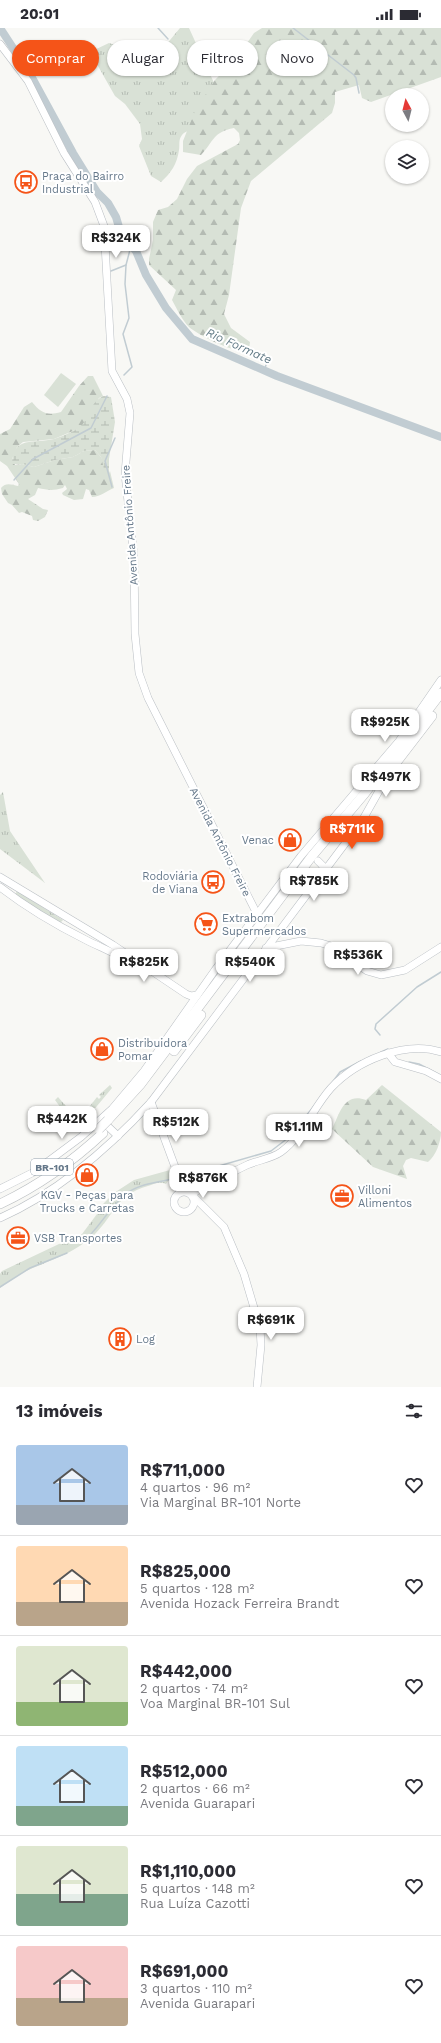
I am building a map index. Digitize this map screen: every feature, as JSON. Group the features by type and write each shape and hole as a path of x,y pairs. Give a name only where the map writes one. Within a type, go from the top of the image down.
{"highway":[{"name":"BR-101","path":"0,1198 20,1188 65,1158 104,1125 140,1085 312,856 365,793 441,693"},
{"name":"BR-101","path":"0,1204 39,1184 56,1172 104,1125 187,1034 263,930 328,846 390,772 441,703"}],"street":[{"name":"Avenida Antônio Freire","path":"0,44 28,81 64,153 95,202 104,226 112,371 127,399 130,413 125,474 134,557 135,634 139,673 148,698 258,916"},
{"path":"0,1189 32,1173 69,1146 104,1125 144,1071 188,1007 258,916 301,856 399,741 441,680"},
{"path":"0,1218 40,1197 79,1170 118,1136 151,1102 362,821 390,772"},
{"path":"301,856 311,856"},
{"path":"318,861 322,866 322,876"},
{"path":"0,877 188,995 197,995"},
{"path":"7,892 6,885 12,884"},
{"path":"0,887 51,921 136,963 185,999 188,1007"},
{"path":"266,948 301,941 321,943 330,946 368,971 381,975 404,970 441,947"},
{"path":"190,1194 247,1165 281,1152 290,1144 331,1088 353,1070 388,1054 416,1047 441,1052"},
{"path":"388,1054 399,1064 426,1071 441,1079"},
{"path":"151,1102 178,1175 180,1192 175,1198 175,1206 180,1211 200,1209 210,1212"},
{"path":"104,1125 118,1136"},
{"path":"180,1192 190,1194 210,1212 226,1231 240,1263 255,1306 261,1337 258,1387"},
{"path":"188,1210 192,1207 194,1202 190,1194"}],"green space":[{"path":"180,28 189,28 194,40 187,40 187,76 211,76 215,85 199,127 187,131 182,135 179,142 178,155 175,164 171,172 161,182 151,176 139,146 142,139 140,124 125,104 115,96 99,68 99,48 107,44 107,76 179,76 179,40 170,40"},
{"path":"262,28 441,28 441,77 410,88 385,88 385,97 371,102 362,98 359,85 335,92 335,103 332,113 251,181 241,208 229,295 224,314 231,328 250,342 249,350 244,351 219,344 189,327 172,300 176,290 149,265 149,259 153,240 153,222 158,210 168,207 177,199 187,179 197,166 238,144 240,140 239,133 234,128 222,132 214,138 201,155 183,152 183,141 195,111 219,76 258,76 258,40 249,40 254,33"},
{"path":"61,373 76,384 58,407 44,395"},
{"path":"88,376 93,376 103,396 99,398 84,424 80,428 54,439 23,442 17,447 12,459 15,465 22,464 34,467 55,460 73,457 84,451 95,450 101,457 109,473 110,471 114,488 95,497 92,497 89,490 86,489 83,499 74,500 63,495 62,493 67,489 65,485 63,488 56,490 38,488 35,495 28,499 43,509 48,510 45,517 38,521 33,520 32,516 22,512 19,513 12,505 8,503 2,494 1,488 3,486 9,484 18,486 19,484 7,466 0,461 0,434 10,429 24,407 32,402 38,409 45,413 52,414 61,412 79,386"},
{"path":"103,396 111,397 115,422 109,459 109,473 105,473 101,457 95,450 84,451 73,457 55,460 34,467 22,464 12,464 13,455 20,445 26,442 54,439 78,428 83,424 97,400"},
{"path":"3,792 10,831 45,883 0,849 0,795"},
{"path":"17,891 63,920 60,923 15,895"},
{"path":"110,1085 112,1088 77,1130 55,1100 58,1097 73,1114 72,1116 74,1118 80,1113 85,1115 89,1113 90,1106 97,1097 99,1099 101,1097 99,1095"},
{"path":"382,1085 441,1132 438,1148 428,1162 411,1158 406,1160 403,1166 407,1179 373,1167 332,1129 340,1111 348,1101 359,1098 366,1100"},
{"path":"170,1170 170,1178 166,1184 155,1184 129,1194 117,1206 102,1227 87,1241 62,1256 26,1271 0,1288 0,1274 2,1271 59,1244 73,1240 82,1234 100,1210 99,1208 114,1193 134,1180"}],"waterway":[{"name":"Rio Formate","path":"0,28 30,74 73,153 97,192 108,203 116,217 121,234 136,251 146,275 166,308 192,339 277,376 441,437"},
{"path":"158,28 168,39"},
{"path":"293,28 354,75 359,93"},
{"path":"124,375 132,367 123,334 129,318 125,284 126,265 131,246"},
{"path":"111,271 126,265"},
{"path":"264,371 269,356"},
{"path":"14,480 33,459 91,428 107,396"},
{"path":"112,487 105,461 115,438"},
{"path":"380,1035 375,1029 376,1024 417,987 441,972"},
{"path":"381,1052 388,1049"},
{"path":"331,1084 340,1072 361,1061"},
{"path":"409,1062 419,1064 440,1075"},
{"path":"184,1176 271,1151 288,1138 314,1106"},
{"path":"82,1243 94,1231 114,1205 126,1194 142,1186 173,1179"},
{"path":"0,1287 30,1268 67,1253"}],"place":[{"name":"Praça do Bairro Industrial","path":"26,182"},
{"name":"Venac","path":"290,840"},
{"name":"Rodoviária de Viana","path":"213,882"},
{"name":"Extrabom Supermercados","path":"206,924"},
{"name":"Distribuidora Pomar","path":"102,1049"},
{"name":"KGV - Peças para Trucks e Carretas","path":"87,1175"},
{"name":"Villoni Alimentos","path":"342,1196"},
{"name":"VSB Transportes","path":"18,1238"},
{"name":"Log","path":"120,1339"}]}
